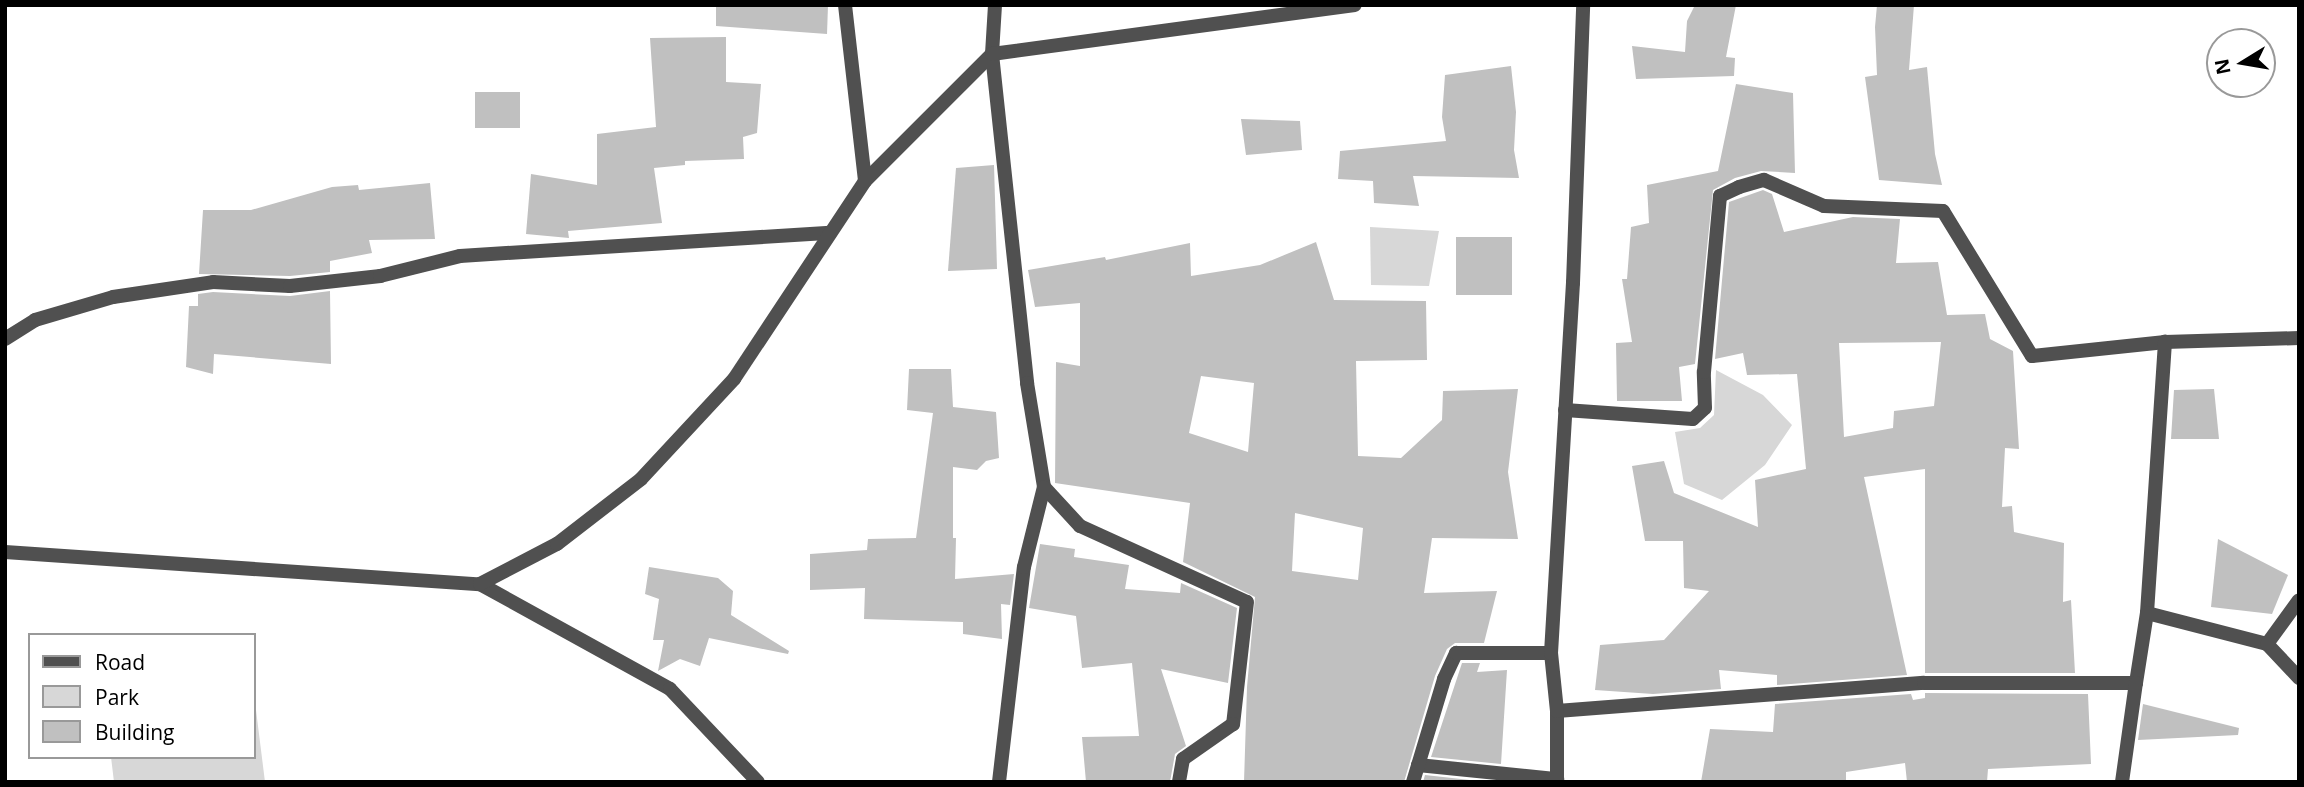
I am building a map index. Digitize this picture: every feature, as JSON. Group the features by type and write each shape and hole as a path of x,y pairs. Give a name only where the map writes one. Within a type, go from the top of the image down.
{"street":[{"path":"845,5 865,181"},
{"path":"995,5 992,54 1027,383 1044,487 1024,567 999,782"},
{"path":"480,584 557,544 641,479 734,379 865,181 992,54 1354,5"},
{"path":"1418,765 1557,780 1557,711 1551,653 1583,5"},
{"path":"1565,410 1693,419 1705,408 1704,372 1720,196 1763,180 1824,206 1943,211 2032,356 2165,342 2299,338"},
{"path":"5,340 35,320 113,297 213,282 290,286 380,276 460,256 561,252 830,233"},
{"path":"2122,782 2147,613 2165,342"},
{"path":"1044,487 1080,526 1247,602 1233,724 1182,759 1179,782"},
{"path":"5,552 480,584 670,689 758,782"},
{"path":"2267,644 2299,600"},
{"path":"2147,613 2267,644 2299,677"},
{"path":"1413,782 1444,679 1456,653 1551,653"},
{"path":"1557,711 1924,683 2136,683"}],"green space":[{"path":"1370,227 1439,231 1429,286 1371,285"},
{"path":"1716,370 1763,395 1792,425 1765,465 1722,500 1684,484 1675,432 1700,428 1714,415"},
{"path":"256,710 265,782 114,782 111,759 256,759"}],"building":[{"path":"716,5 828,5 827,34 716,26"},
{"path":"1695,5 1736,5 1726,57 1735,58 1734,76 1636,79 1632,46 1685,52 1687,21"},
{"path":"1877,5 1914,5 1909,70 1927,67 1935,154 1942,185 1879,180 1865,77 1877,75"},
{"path":"726,37 726,82 761,84 757,133 743,137 744,159 685,161 685,165 654,168 662,223 568,231 569,238 526,234 531,174 597,185 597,134 656,127 650,38"},
{"path":"1511,66 1516,112 1514,150 1519,178 1413,176 1419,206 1374,203 1373,181 1338,179 1340,151 1446,141 1442,117 1445,75"},
{"path":"1736,84 1793,93 1795,173 1761,171 1735,178 1713,190 1695,364 1679,367 1682,401 1617,401 1616,343 1632,342 1622,279 1627,279 1631,227 1649,223 1647,185 1718,171"},
{"path":"475,92 520,92 520,128 475,128"},
{"path":"1241,119 1300,121 1302,150 1246,155"},
{"path":"994,165 997,269 948,271 956,168"},
{"path":"430,183 435,239 369,240 372,253 330,261 330,272 290,276 199,274 203,210 251,210 332,187 358,185 359,190"},
{"path":"1763,190 1772,194 1784,232 1853,217 1900,219 1896,263 1938,262 1947,315 1985,314 1990,339 2013,351 2019,449 2005,448 2002,507 2012,506 2014,532 2064,543 2063,602 2071,600 2075,673 1925,673 1925,469 1864,477 1907,675 1777,685 1777,675 1719,670 1721,689 1653,694 1595,690 1600,645 1664,640 1709,591 1684,588 1683,541 1645,541 1632,466 1664,461 1674,493 1758,527 1755,480 1806,469 1797,374 1747,375 1743,353 1715,359 1729,202","holes":["1941,342 1934,406 1894,411 1893,428 1844,437 1839,343"]},
{"path":"1456,237 1512,237 1512,295 1456,295"},
{"path":"1316,242 1334,300 1426,301 1427,360 1356,361 1358,456 1401,458 1442,420 1443,391 1518,389 1508,472 1518,539 1432,538 1424,593 1497,591 1484,643 1455,643 1447,649 1435,676 1404,782 1244,782 1247,687 1255,597 1183,562 1190,503 1055,483 1056,362 1080,366 1080,303 1035,307 1028,270 1105,257 1106,260 1190,243 1191,276 1260,265","holes":["1201,376 1254,383 1248,452 1189,433","1295,513 1363,528 1358,580 1292,571"]},
{"path":"330,291 331,364 214,354 213,374 186,367 189,306 198,306 198,294 213,292 290,296"},
{"path":"909,369 951,369 953,407 996,412 999,458 986,461 977,470 953,467 953,538 956,538 955,579 1014,574 1010,605 1001,604 1002,639 963,634 963,622 864,619 865,588 810,590 810,554 867,550 868,539 916,538 933,413 907,410"},
{"path":"2214,389 2219,439 2171,439 2174,390"},
{"path":"2218,539 2288,575 2272,614 2211,607"},
{"path":"1040,544 1075,549 1074,557 1129,565 1125,589 1180,593 1181,583 1237,608 1228,683 1161,669 1186,746 1175,754 1170,782 1086,782 1082,737 1139,736 1132,663 1082,668 1076,616 1029,608"},
{"path":"649,567 718,578 733,591 731,615 789,651 788,654 709,638 700,666 680,659 658,671 664,640 653,640 659,599 645,594"},
{"path":"1462,663 1480,663 1477,672 1507,670 1501,764 1431,757"},
{"path":"1925,693 2088,694 2091,764 1988,769 1987,782 1907,782 1905,763 1846,772 1846,782 1701,782 1710,729 1773,732 1775,704 1911,694 1913,700 1925,698"},
{"path":"2143,704 2239,728 2238,735 2138,740"},
{"path":"1425,775 1488,782 1423,782"}]}
